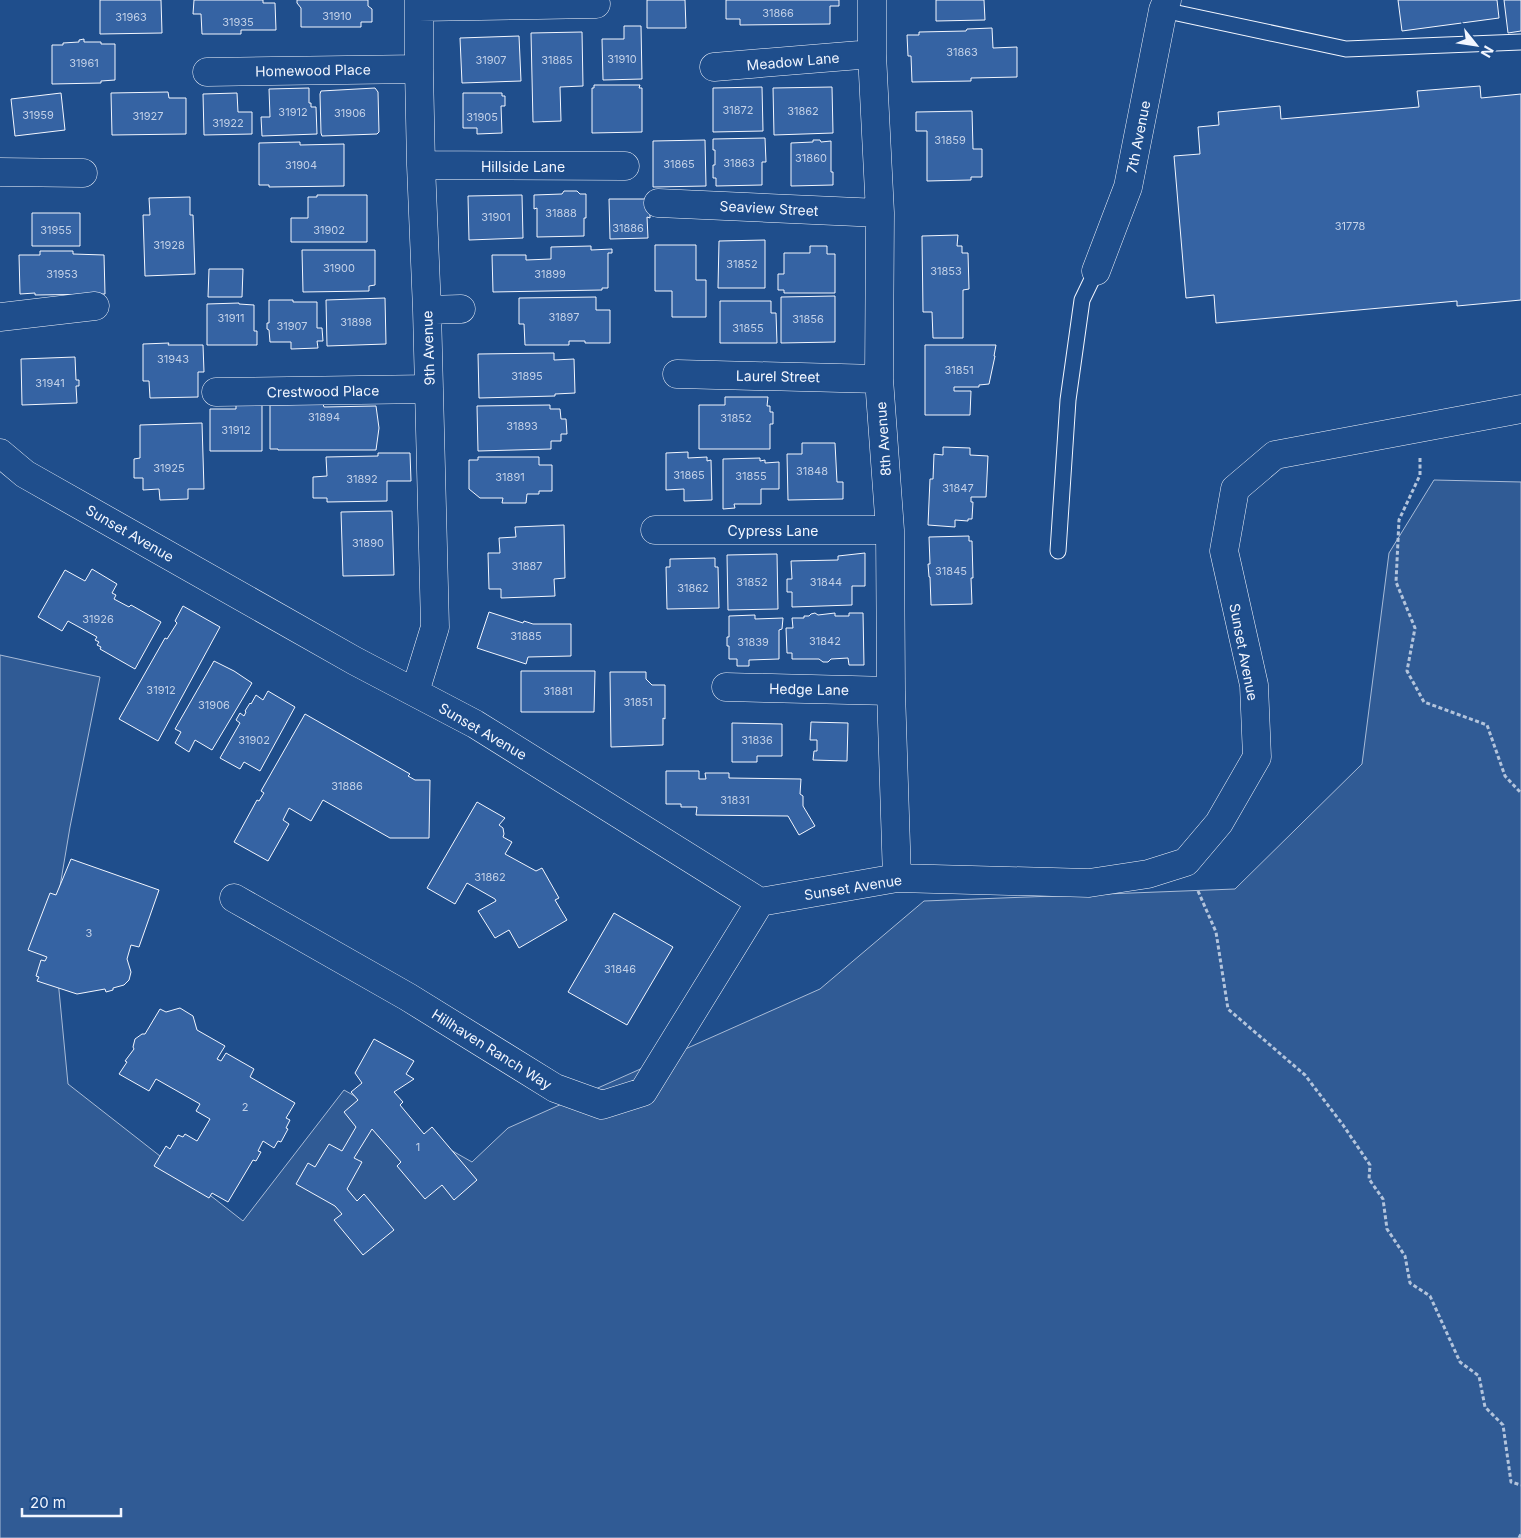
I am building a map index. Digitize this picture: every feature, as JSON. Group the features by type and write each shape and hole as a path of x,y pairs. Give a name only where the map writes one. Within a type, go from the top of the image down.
{"street":[{"name":"8th Avenue","path":"872,0 872,54 880,213 879,379 890,530 891,690 897,878"},
{"path":"419,4 596,4"},
{"name":"9th Avenue","path":"415,692 435,627 427,310 421,166 419,4"},
{"name":"7th Avenue","path":"1096,271 1128,187 1165,5"},
{"name":"Meadow Lane","path":"714,67 872,54"},
{"name":"Homewood Place","path":"207,72 419,69"},
{"name":"Hillside Lane","path":"421,166 625,166"},
{"path":"0,172 83,173"},
{"name":"Seaview Street","path":"658,203 880,213"},
{"path":"0,317 95,306"},
{"path":"427,310 461,309"},
{"name":"Laurel Street","path":"677,374 879,379"},
{"name":"Crestwood Place","path":"216,392 429,390"},
{"name":"Sunset Avenue","path":"0,453 26,474 355,661 475,724 760,902 897,878 1089,883 1148,874 1186,862 1219,823 1257,756 1254,685 1224,551 1236,489 1275,455 1521,409"},
{"name":"Cypress Lane","path":"656,530 890,530"},
{"name":"Hedge Lane","path":"726,687 891,690"},
{"name":"Hillhaven Ranch Way","path":"234,898 408,996 555,1088 602,1105 643,1092 760,902"}],"lane":[{"path":"1165,5 1346,49 1521,42"},
{"path":"1058,552 1069,391 1082,300 1096,271"}],"path":[{"path":"1419,428 1420,475 1399,520 1397,556 1396,582 1415,628 1407,671 1424,702 1486,725 1505,776 1521,793"},
{"path":"1186,862 1216,932 1228,1009 1305,1075 1343,1125 1370,1165 1369,1179 1383,1199 1387,1229 1405,1256 1410,1283 1430,1296 1460,1362 1480,1376 1485,1407 1502,1425 1511,1482 1521,1485"},
{"path":"1519,1538 1521,1534"}],"shaded area":[{"path":"1434,480 1521,482 1521,1538 0,1538 0,655 100,677 70,827 53,928 68,1084 243,1221 344,1090 472,1162 508,1128 820,989 924,901 1235,889 1362,764 1389,553"}],"building":[{"path":"100,0 161,0 162,33 100,34"},
{"path":"194,0 263,0 263,3 275,3 276,30 241,30 241,34 202,34 201,14 193,14"},
{"path":"297,0 368,0 368,6 372,9 372,22 361,22 361,27 301,27 301,8"},
{"path":"647,0 685,0 686,28 647,28"},
{"path":"726,0 839,0 839,6 830,6 830,24 740,25 740,19 726,19"},
{"path":"936,0 984,0 985,20 936,21"},
{"path":"1398,0 1497,0 1499,18 1402,31"},
{"path":"1504,0 1521,0 1521,31 1508,33"},
{"path":"624,26 641,26 642,79 603,80 602,39 624,39"},
{"path":"992,28 993,48 1017,47 1017,77 971,78 971,81 912,82 911,56 908,56 907,35 919,35 919,32 966,31 967,29"},
{"path":"582,32 583,86 560,87 561,121 533,122 531,33"},
{"path":"519,36 521,81 462,83 460,38"},
{"path":"84,39 84,42 115,44 115,80 101,81 101,83 52,84 52,45 79,42 79,40"},
{"path":"594,85 640,85 639,88 642,88 642,132 592,133 592,88 594,88"},
{"path":"1480,86 1481,98 1521,94 1521,300 1457,306 1457,301 1216,323 1214,295 1186,298 1174,156 1200,154 1198,127 1219,125 1218,112 1280,106 1281,119 1419,107 1417,91"},
{"path":"762,87 763,131 713,132 713,88"},
{"path":"832,87 833,133 774,135 773,88"},
{"path":"309,88 309,103 311,103 311,107 316,107 317,134 262,136 261,117 270,117 269,89"},
{"path":"375,88 378,92 379,132 377,134 322,136 321,91"},
{"path":"168,92 169,98 186,98 186,134 112,135 111,93"},
{"path":"61,93 65,130 15,136 11,99"},
{"path":"237,93 238,112 252,112 252,134 204,135 203,94"},
{"path":"463,93 502,93 502,96 505,96 505,106 501,106 502,133 477,134 477,128 463,128"},
{"path":"972,111 973,149 982,149 982,177 971,177 971,180 927,181 927,131 916,131 916,112"},
{"path":"765,138 766,162 762,162 762,185 716,186 716,178 713,178 715,150 713,150 713,139"},
{"path":"705,140 706,186 653,187 653,141"},
{"path":"813,140 820,140 821,142 831,141 833,185 791,186 791,143 813,142"},
{"path":"300,142 300,145 344,144 344,186 269,187 269,185 259,185 259,143"},
{"path":"564,191 577,191 580,194 586,194 584,236 537,237 537,208 534,209 534,195 562,194"},
{"path":"317,195 367,195 367,242 291,242 291,218 308,218 308,197 317,197"},
{"path":"522,195 523,238 469,240 468,196"},
{"path":"190,197 190,215 193,215 195,274 145,276 143,215 150,215 149,198"},
{"path":"609,199 647,199 650,201 650,218 647,217 648,238 610,239"},
{"path":"32,213 80,213 80,246 32,246"},
{"path":"958,235 957,246 962,246 962,253 968,253 969,289 963,290 963,338 933,338 932,312 923,312 922,236"},
{"path":"765,240 765,288 718,288 719,241"},
{"path":"655,245 696,245 696,280 706,280 706,317 672,317 672,291 655,291"},
{"path":"591,246 591,250 612,249 612,253 608,253 608,288 602,288 602,290 493,292 492,255 526,255 526,260 551,259 551,247"},
{"path":"810,246 827,246 827,254 835,254 835,293 784,293 784,290 778,290 778,274 784,274 784,253 810,253"},
{"path":"302,250 375,250 375,285 369,286 369,291 303,292"},
{"path":"40,251 73,251 73,254 104,255 105,294 20,294 19,255 40,255"},
{"path":"209,269 243,269 242,297 208,297"},
{"path":"835,296 835,342 781,343 781,297"},
{"path":"596,297 596,310 610,310 610,343 569,341 569,345 525,345 524,324 519,324 519,298"},
{"path":"385,298 386,344 327,346 326,300"},
{"path":"269,300 317,302 317,328 322,328 323,341 317,341 318,348 291,349 291,342 270,342 269,330 267,329 267,323 269,323"},
{"path":"720,301 771,301 771,313 776,313 777,343 720,343"},
{"path":"239,303 254,305 254,331 257,331 257,345 207,345 207,304"},
{"path":"169,343 168,345 203,345 204,372 198,372 198,397 150,398 149,381 143,381 143,344"},
{"path":"925,345 996,345 989,384 979,385 979,387 954,387 954,391 971,391 970,415 925,415"},
{"path":"554,353 554,360 574,359 575,393 555,394 555,396 479,398 478,354"},
{"path":"75,357 76,380 79,380 79,386 76,386 77,403 22,405 21,359"},
{"path":"725,397 768,397 767,406 770,406 770,412 773,412 773,424 770,424 770,449 699,449 699,405 725,405"},
{"path":"236,404 262,404 262,451 210,451 210,409 236,409"},
{"path":"323,404 324,407 376,406 379,428 376,450 270,449 270,405"},
{"path":"550,405 550,409 560,409 561,419 566,419 567,434 561,434 561,441 551,441 551,449 478,451 477,406"},
{"path":"202,423 204,489 188,489 188,499 160,500 159,489 143,490 143,478 134,478 134,459 140,458 140,425"},
{"path":"802,443 835,443 837,482 843,482 843,499 788,500 787,454 802,454"},
{"path":"943,447 970,448 970,455 988,456 986,497 971,497 971,502 973,502 972,519 968,519 968,521 955,520 955,527 928,525 930,479 933,479 934,454 943,455"},
{"path":"688,452 688,458 707,457 707,461 711,460 712,500 684,501 684,489 666,490 666,453"},
{"path":"378,453 410,453 411,481 387,481 387,501 327,502 327,498 313,498 313,477 327,476 326,457 378,456"},
{"path":"478,457 539,457 539,465 552,465 552,491 539,491 539,494 527,494 526,503 502,503 503,498 480,498 469,489 469,460 478,460"},
{"path":"760,458 760,461 765,460 765,463 779,462 779,489 761,489 761,504 734,504 735,508 723,509 723,459"},
{"path":"392,511 394,575 343,576 341,512"},
{"path":"564,525 565,578 554,579 555,596 501,598 501,589 489,589 488,553 500,553 499,538 516,537 515,527"},
{"path":"969,536 969,541 972,541 972,604 931,605 928,564 930,564 929,537"},
{"path":"865,553 865,586 852,586 852,605 792,607 792,592 787,592 787,579 792,579 791,561 838,560 838,556"},
{"path":"777,554 778,609 728,610 727,555"},
{"path":"715,558 715,567 718,567 719,608 667,609 666,567 670,567 670,559"},
{"path":"92,569 117,584 112,593 116,595 114,599 129,607 131,605 161,622 135,669 100,649 101,647 97,645 99,642 95,640 97,637 68,621 62,631 38,617 65,570 85,581"},
{"path":"183,606 220,627 158,741 119,719 165,638 167,639 177,623 175,621"},
{"path":"489,612 523,623 524,621 533,624 571,624 571,656 528,657 526,664 477,648"},
{"path":"815,613 818,615 835,613 835,616 849,616 849,613 863,613 864,665 849,665 848,658 831,659 828,662 823,662 819,659 792,659 792,653 787,653 786,628 793,628 792,618 804,618 804,616"},
{"path":"755,615 755,619 783,618 782,629 779,630 779,659 749,660 749,666 737,666 737,659 729,659 727,637 729,637 729,616"},
{"path":"214,661 252,683 212,750 195,740 189,752 175,743 181,732 175,729"},
{"path":"521,671 595,671 594,712 521,712"},
{"path":"610,672 646,672 646,679 652,685 665,685 663,745 611,747"},
{"path":"268,691 295,707 260,771 244,762 240,769 220,758 240,723 236,720 240,713 244,716 245,711 256,695 263,700"},
{"path":"305,714 410,774 408,776 415,780 430,780 429,838 390,838 323,800 311,821 289,808 283,820 289,824 268,861 234,842 257,800 259,801 264,793 261,791"},
{"path":"811,722 848,723 847,761 813,760 814,751 817,751 817,740 810,740"},
{"path":"732,723 782,724 782,756 757,756 757,762 732,762"},
{"path":"666,771 699,771 699,779 706,779 705,773 729,773 729,778 801,779 800,794 803,796 803,806 815,826 799,835 788,816 696,815 697,807 681,807 681,804 666,804"},
{"path":"477,802 505,818 499,825 503,828 503,837 512,842 505,854 536,871 542,868 559,898 555,900 567,920 519,948 509,930 495,938 478,911 496,901 495,899 467,883 455,904 427,888"},
{"path":"71,859 159,890 139,947 131,945 127,959 131,972 129,980 124,985 113,988 113,990 106,992 105,989 77,994 37,981 39,977 36,976 41,960 45,961 47,957 28,950 50,893 56,895"},
{"path":"614,913 673,947 627,1025 568,992"},
{"path":"180,1008 193,1016 197,1030 225,1046 217,1059 221,1061 226,1053 254,1069 250,1077 295,1103 286,1118 290,1120 286,1128 288,1129 281,1142 278,1141 274,1148 263,1141 258,1151 261,1152 256,1161 253,1160 228,1202 212,1193 209,1198 154,1166 166,1146 170,1149 178,1135 183,1137 185,1134 197,1141 210,1119 196,1111 200,1104 156,1079 149,1091 119,1074 127,1062 125,1061 134,1049 135,1039 145,1034 160,1009 166,1012"},
{"path":"374,1039 414,1061 406,1074 414,1079 394,1092 403,1102 400,1105 424,1134 432,1127 477,1180 454,1200 442,1185 425,1199 397,1166 401,1162 372,1129 354,1158 362,1162 347,1189 357,1201 364,1194 394,1230 363,1255 334,1220 342,1214 335,1206 296,1184 308,1163 315,1167 329,1144 342,1151 356,1127 344,1112 358,1100 351,1092 362,1083 355,1073"}]}
